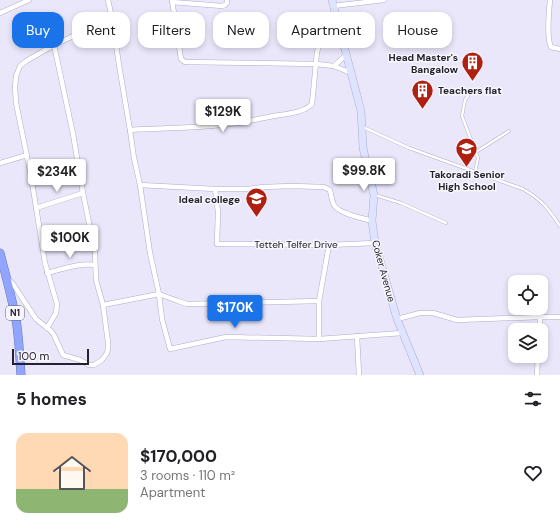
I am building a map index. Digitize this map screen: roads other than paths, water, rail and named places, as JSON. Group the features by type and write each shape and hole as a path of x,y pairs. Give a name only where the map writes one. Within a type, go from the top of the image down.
{"highway":[{"name":"N1","path":"0,253 17,324 21,375"}],"street":[{"path":"0,13 29,0"},
{"path":"108,0 111,12"},
{"path":"227,0 227,3 222,6 172,1 180,59 185,62 316,64 334,66 351,73"},
{"path":"130,130 231,124 292,114 306,108 312,104 319,46 333,6 381,0"},
{"path":"550,0 548,25 550,44 551,48 560,49"},
{"name":"Coker Avenue","path":"333,6 361,111 363,148 374,194 372,221 374,243 402,333 420,375"},
{"path":"47,328 56,313 57,308 48,273 14,87 20,66 49,48"},
{"path":"4,274 13,284 37,321 54,335 63,355 80,360 89,365 94,365 102,360 107,354 108,342 103,305 96,280 95,253 73,134 55,48"},
{"path":"117,48 150,253 159,294 162,319 170,349 226,337 319,339 402,333"},
{"path":"334,66 346,55"},
{"path":"0,163 27,155"},
{"path":"140,185 215,189 248,189 292,186 324,187 330,190 334,206 350,215 372,221"},
{"name":"Tetteh Telfer Drive","path":"215,189 218,212 217,244 328,245 374,243"},
{"path":"36,208 83,193"},
{"path":"319,339 319,301 328,245"},
{"path":"48,273 80,265 95,265"},
{"path":"103,305 159,294 187,304 319,301"},
{"path":"397,318 420,313 433,313 457,320 560,317"},
{"path":"540,317 540,323"},
{"path":"358,336 359,375"},
{"path":"537,375 538,363"}],"lane":[{"path":"468,96 465,100 462,116 478,158 475,172"},
{"path":"362,127 409,148 523,189 548,208 560,226"},
{"path":"476,152 509,131"},
{"path":"374,194 402,203 446,223"}],"place":[{"name":"Head Master's Bangalow","path":"473,82"},
{"name":"Teachers flat","path":"422,110"},
{"name":"Takoradi Senior High School","path":"467,168"},
{"name":"Ideal college","path":"256,218"}]}
